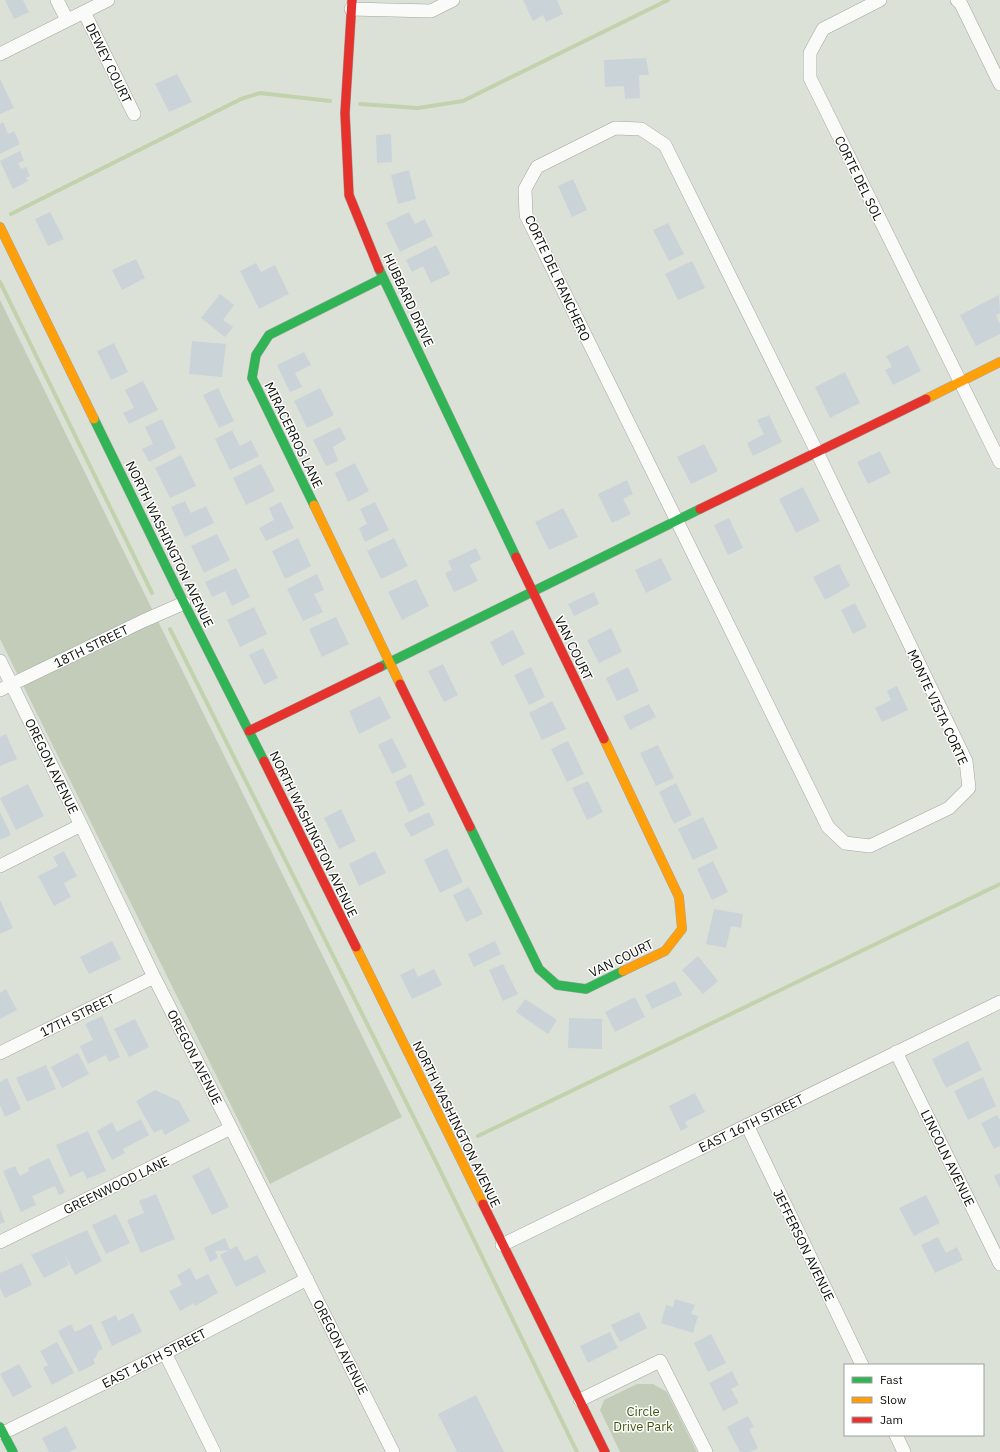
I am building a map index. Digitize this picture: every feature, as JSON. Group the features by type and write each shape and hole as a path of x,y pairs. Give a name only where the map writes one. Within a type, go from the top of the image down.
{"street":[{"path":"57,0 68,20"},
{"path":"0,54 108,0"},
{"path":"352,5 430,11 453,0"},
{"name":"CORTE DEL SOL","path":"880,0 823,29 810,53 810,78 1000,462"},
{"path":"957,0 961,4 1000,84"},
{"name":"HUBBARD DRIVE","path":"352,5 345,113 349,195 383,278 532,592"},
{"name":"DEWEY COURT","path":"84,12 134,114"},
{"name":"CORTE DEL RANCHERO","path":"676,521 526,215 524,189 537,167 581,144 615,128 641,129 665,145 817,452"},
{"name":"NORTH WASHINGTON AVENUE","path":"0,227 184,603 249,731 605,1452"},
{"name":"MIRACERROS LANE","path":"383,278 269,334 256,355 252,378 389,662"},
{"path":"249,731 1000,362"},
{"name":"MONTE VISTA CORTE","path":"676,521 828,827 845,843 870,846 948,808 969,788 966,761 817,452"},
{"name":"VAN COURT","path":"389,662 539,969 557,985 586,989 659,954 665,951 682,929 679,897 532,592"},
{"name":"18TH STREET","path":"0,690 143,621 184,603"},
{"name":"OREGON AVENUE","path":"0,661 154,976 393,1452"},
{"path":"0,866 81,825"},
{"name":"17TH STREET","path":"0,1053 154,976"},
{"name":"EAST 16TH STREET","path":"502,1245 1000,1002"},
{"name":"LINCOLN AVENUE","path":"896,1052 1000,1264"},
{"name":"JEFFERSON AVENUE","path":"746,1125 862,1364"},
{"name":"GREENWOOD LANE","path":"0,1242 231,1128"},
{"name":"EAST 16TH STREET","path":"1,1431 165,1353 307,1279"},
{"path":"165,1353 214,1452"},
{"path":"580,1400 660,1361 706,1452"},
{"path":"1,1431 13,1452"},
{"path":"896,1436 904,1452"}],"green space":[{"path":"0,300 402,1117 270,1184 0,639"},
{"name":"Circle Drive Park","path":"637,1384 653,1384 667,1392 697,1452 620,1452 600,1410 604,1400"}],"building":[{"path":"5,0 23,0 29,12 14,19"},
{"path":"523,0 557,0 563,14 546,22 543,15 533,21"},
{"path":"646,58 649,75 639,75 640,98 625,99 624,86 605,87 604,60"},
{"path":"177,74 192,102 169,112 155,84"},
{"path":"0,79 14,108 0,114"},
{"path":"3,122 8,134 14,131 20,144 0,154 0,124"},
{"path":"391,134 392,162 377,163 376,135"},
{"path":"20,151 24,161 18,163 21,169 26,167 30,176 26,178 28,181 13,189 0,161"},
{"path":"409,170 416,199 398,204 391,175"},
{"path":"573,179 587,210 572,217 558,186"},
{"path":"50,212 64,239 48,246 35,219"},
{"path":"409,212 415,224 425,219 433,236 400,252 386,223"},
{"path":"668,223 684,254 669,261 653,230"},
{"path":"436,245 450,274 431,283 423,266 412,272 406,260"},
{"path":"136,259 145,278 122,290 112,270"},
{"path":"692,261 705,288 678,300 665,274"},
{"path":"256,263 261,272 275,265 289,294 259,309 240,271"},
{"path":"220,294 234,305 223,320 233,327 225,337 201,318"},
{"path":"999,295 1000,313 996,315 1000,324 1000,334 976,346 960,315"},
{"path":"192,341 226,344 222,377 189,374"},
{"path":"114,343 128,372 111,380 97,351"},
{"path":"908,345 921,371 893,385 885,370 892,367 886,356"},
{"path":"304,352 311,365 295,373 302,387 290,392 277,365"},
{"path":"845,372 860,403 830,418 815,387"},
{"path":"143,381 158,410 129,424 123,413 134,408 125,390"},
{"path":"218,388 234,421 219,428 203,395"},
{"path":"320,388 334,415 307,428 294,401"},
{"path":"769,415 782,442 753,456 747,443 764,434 757,420"},
{"path":"162,419 176,448 149,462 142,449 153,444 145,427"},
{"path":"340,427 346,439 333,447 338,461 326,466 313,440"},
{"path":"232,430 240,446 251,440 259,456 230,470 215,439"},
{"path":"704,444 718,471 691,484 677,457"},
{"path":"880,451 891,473 868,484 857,462"},
{"path":"181,455 196,486 170,498 155,468"},
{"path":"355,463 369,491 348,502 335,473"},
{"path":"261,464 275,491 246,505 233,478"},
{"path":"627,480 633,494 623,499 631,514 612,523 598,494"},
{"path":"803,487 820,521 796,533 779,499"},
{"path":"185,501 191,513 206,506 214,523 185,537 171,507"},
{"path":"281,502 294,528 266,541 259,528 274,520 269,508"},
{"path":"375,502 389,530 365,542 359,528 367,524 360,509"},
{"path":"563,508 578,537 549,550 535,522"},
{"path":"729,518 743,548 728,555 714,525"},
{"path":"217,534 230,560 204,573 191,546"},
{"path":"298,538 311,566 285,579 272,551"},
{"path":"394,538 408,566 381,579 367,551"},
{"path":"476,548 481,559 470,565 478,581 454,592 445,573 452,570 448,561"},
{"path":"661,558 672,580 646,593 635,570"},
{"path":"839,564 850,586 825,600 813,577"},
{"path":"236,568 250,597 232,606 225,591 212,597 205,582"},
{"path":"317,574 324,590 314,594 323,612 303,621 287,589"},
{"path":"416,579 429,606 402,620 388,592"},
{"path":"594,592 599,604 574,616 568,604"},
{"path":"855,603 867,627 853,634 841,610"},
{"path":"254,607 267,634 240,647 227,620"},
{"path":"336,617 349,644 322,657 309,629"},
{"path":"611,628 622,652 599,663 587,640"},
{"path":"513,630 525,654 502,666 490,642"},
{"path":"263,648 278,678 264,685 249,655"},
{"path":"443,664 458,695 444,702 428,671"},
{"path":"531,667 545,697 529,705 514,675"},
{"path":"628,667 639,691 617,701 606,678"},
{"path":"897,686 908,710 882,722 875,708 891,700 887,691"},
{"path":"380,696 391,718 359,734 349,711"},
{"path":"552,701 566,729 542,740 529,713"},
{"path":"649,704 656,717 630,730 623,716"},
{"path":"6,734 17,759 0,766 0,737"},
{"path":"392,738 407,767 392,774 378,745"},
{"path":"568,741 584,774 567,782 551,749"},
{"path":"658,745 674,778 656,786 640,753"},
{"path":"411,774 425,805 409,813 395,782"},
{"path":"588,781 603,812 587,820 572,788"},
{"path":"676,783 692,815 674,824 659,792"},
{"path":"28,784 44,816 16,830 0,798"},
{"path":"341,809 356,841 339,849 324,818"},
{"path":"0,812 11,835 0,840"},
{"path":"429,812 435,825 411,837 404,824"},
{"path":"703,817 718,848 693,860 678,829"},
{"path":"447,848 463,882 440,893 424,860"},
{"path":"64,851 77,876 64,883 71,897 54,906 38,876 58,866 53,857"},
{"path":"375,851 386,873 359,886 349,864"},
{"path":"713,861 728,892 712,900 697,869"},
{"path":"469,887 483,914 466,922 453,895"},
{"path":"0,900 13,928 0,934"},
{"path":"714,909 743,914 741,928 731,926 726,948 706,944"},
{"path":"112,941 121,959 89,974 80,957"},
{"path":"495,941 501,954 474,967 468,954"},
{"path":"698,956 718,981 703,994 682,970"},
{"path":"503,964 518,994 503,1001 489,970"},
{"path":"414,968 418,977 434,969 442,985 412,999 400,975"},
{"path":"675,981 682,995 652,1009 645,995"},
{"path":"6,989 17,1010 0,1019 0,993"},
{"path":"635,997 645,1017 615,1032 605,1012"},
{"path":"525,999 557,1020 548,1034 516,1012"},
{"path":"102,1016 120,1057 109,1062 106,1055 88,1064 80,1046 93,1040 85,1024"},
{"path":"569,1018 602,1019 602,1049 568,1048"},
{"path":"135,1019 149,1047 129,1057 114,1029"},
{"path":"968,1041 982,1070 946,1088 932,1059"},
{"path":"78,1053 89,1074 62,1088 51,1067"},
{"path":"46,1065 56,1089 27,1102 16,1078"},
{"path":"983,1077 996,1106 968,1120 954,1091"},
{"path":"7,1078 21,1109 5,1117 0,1105 0,1082"},
{"path":"155,1090 179,1101 190,1121 165,1135 162,1129 154,1133 136,1101"},
{"path":"695,1093 705,1112 685,1122 688,1127 681,1131 669,1106"},
{"path":"997,1115 1000,1120 1000,1146 994,1149 981,1123"},
{"path":"141,1119 149,1135 123,1149 125,1153 112,1160 97,1131 112,1122 117,1132"},
{"path":"88,1131 106,1171 87,1179 83,1171 70,1177 56,1145"},
{"path":"49,1158 65,1192 59,1195 55,1186 32,1196 36,1205 21,1212 3,1171 15,1166 20,1176 29,1171 28,1168"},
{"path":"209,1167 229,1207 212,1215 192,1176"},
{"path":"1000,1173 1000,1189 994,1176"},
{"path":"156,1194 175,1239 141,1253 127,1220 144,1213 139,1201"},
{"path":"926,1195 940,1223 914,1236 899,1208"},
{"path":"0,1209 5,1222 0,1224"},
{"path":"116,1214 130,1243 106,1254 92,1225"},
{"path":"87,1230 102,1261 75,1275 63,1251 69,1265 44,1278 31,1255"},
{"path":"938,1237 946,1253 957,1247 963,1260 935,1273 921,1245"},
{"path":"225,1238 230,1250 215,1251 218,1258 210,1262 204,1248"},
{"path":"237,1246 245,1261 257,1255 266,1272 236,1287 220,1255"},
{"path":"22,1263 32,1285 5,1298 0,1288 0,1273"},
{"path":"190,1268 196,1280 208,1274 218,1293 195,1306 194,1303 180,1311 169,1291 182,1285 177,1275"},
{"path":"675,1299 695,1305 691,1314 698,1316 693,1333 661,1323 666,1305 673,1307"},
{"path":"639,1312 647,1328 620,1342 611,1325"},
{"path":"133,1313 142,1332 112,1346 101,1322 116,1315 118,1321"},
{"path":"71,1324 75,1332 91,1324 103,1349 98,1351 96,1357 93,1359 95,1364 79,1372 58,1331"},
{"path":"610,1332 618,1348 588,1363 580,1346"},
{"path":"711,1334 726,1363 708,1372 694,1343"},
{"path":"57,1342 74,1373 52,1385 43,1368 48,1365 40,1351"},
{"path":"19,1364 32,1387 13,1397 0,1374"},
{"path":"732,1371 739,1385 731,1389 739,1403 723,1411 709,1383"},
{"path":"476,1395 504,1452 457,1452 438,1414"},
{"path":"748,1416 754,1427 749,1429 758,1448 750,1452 740,1452 727,1427"},
{"path":"66,1426 77,1448 69,1452 49,1452 42,1438"}],"waterway":[{"path":"360,104 418,108 463,101 668,0"},
{"path":"11,214 241,99 260,93 330,101"},
{"path":"0,282 152,593"},
{"path":"170,629 436,1162 577,1452"},
{"path":"478,1136 1000,884"}],"traffic: fast":[{"path":"379,269 516,557"},
{"path":"314,505 252,378 256,355 269,335 383,278"},
{"path":"94,419 184,603 264,761"},
{"path":"380,667 700,509"},
{"path":"470,827 539,969 557,985 586,989 623,971"},
{"path":"0,1427 13,1452"}],"traffic: slow":[{"path":"0,227 94,419"},
{"path":"926,399 1000,362"},
{"path":"314,505 400,684"},
{"path":"604,739 679,897 682,929 665,951 623,971"},
{"path":"356,947 483,1204"}],"traffic: jam":[{"path":"352,0 345,113 349,195 379,269"},
{"path":"700,509 926,399"},
{"path":"516,557 604,739"},
{"path":"249,731 380,667"},
{"path":"400,684 470,827"},
{"path":"264,761 356,947"},
{"path":"483,1204 605,1452"}]}
